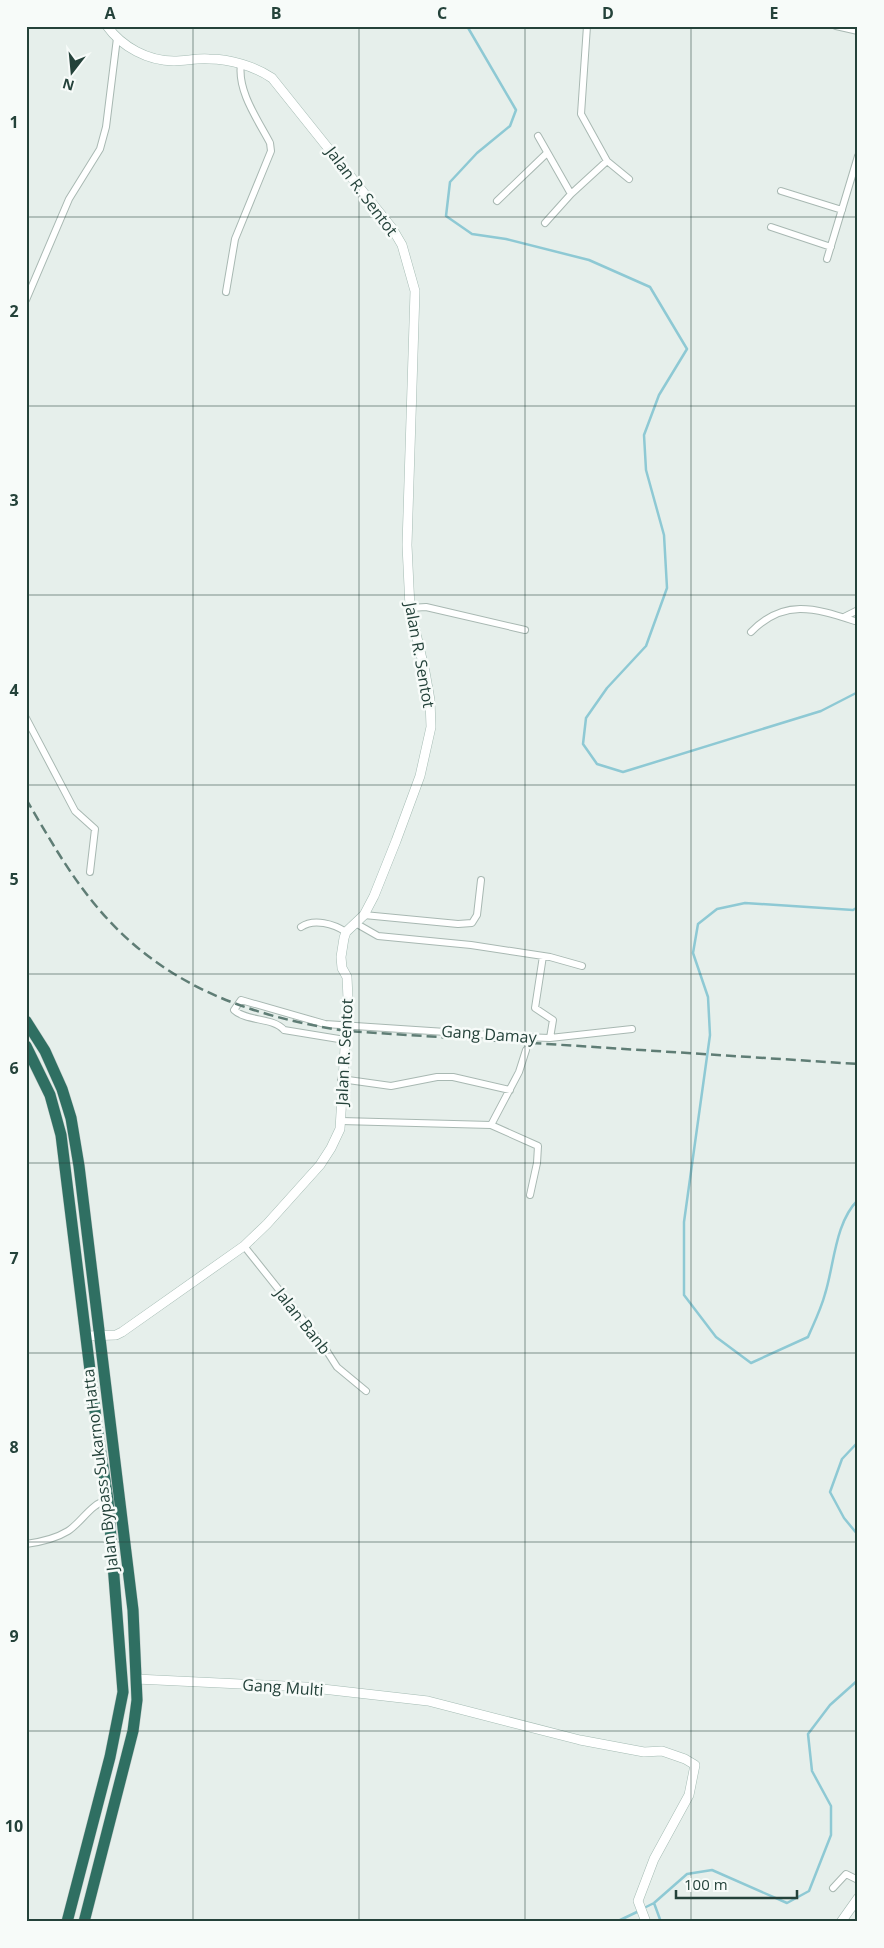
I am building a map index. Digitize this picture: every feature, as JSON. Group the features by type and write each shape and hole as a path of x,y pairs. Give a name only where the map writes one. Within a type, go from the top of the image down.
{"highway":[{"name":"Jalan Bypass Sukarno Hatta","path":"26,1021 53,1069 71,1118 101,1336 133,1610 137,1700 133,1731 84,1922"},
{"name":"Jalan Bypass Sukarno Hatta","path":"26,1046 50,1095 61,1135 97,1428 108,1500 123,1692 110,1757 67,1922"},
{"path":"71,1905 88,1907"}],"street":[{"name":"Jalan R. Sentot","path":"87,1336 116,1335 122,1332 244,1246 267,1224 320,1165 337,1137 341,1122 341,1079 346,1026 347,977 342,968 341,957 346,932 357,924 364,915 389,860 420,776 431,727 430,700 410,608 407,545 414,292 411,272 402,245 392,228 280,86 259,69 210,58 173,61 160,60 146,56 117,38 107,26"},
{"path":"587,26 581,114 607,161 629,179"},
{"path":"836,26 858,31"},
{"path":"26,300 69,199 100,149 106,126 117,38"},
{"path":"226,292 235,239 270,151 270,143 247,98 240,71 241,64"},
{"path":"538,136 572,194"},
{"path":"497,201 548,153"},
{"path":"827,259 858,156"},
{"path":"545,223 607,161"},
{"path":"781,191 842,210"},
{"path":"771,228 831,247"},
{"path":"410,608 426,607 525,630"},
{"path":"751,632 761,621 802,607 822,610 858,622"},
{"path":"844,618 858,610"},
{"path":"26,718 75,811 96,829 90,872"},
{"path":"364,915 458,924 472,923 477,915 481,880"},
{"path":"301,927 312,922 330,924 346,932"},
{"path":"357,924 378,936 471,945 543,956 582,966"},
{"path":"543,956 535,1008 553,1020 550,1038"},
{"name":"Gang Damay","path":"345,1040 284,1030 281,1026 236,1012 237,1003 241,1000 325,1024 346,1026 550,1038 632,1029"},
{"path":"491,1125 519,1072 526,1050"},
{"path":"341,1079 391,1086 437,1077 453,1077 510,1090"},
{"path":"341,1122 491,1125 538,1146 537,1163 530,1195"},
{"name":"Jalan Banb","path":"244,1246 323,1344 337,1367 366,1390"},
{"path":"26,1544 62,1534 97,1504 108,1500"},
{"name":"Gang Multi","path":"136,1679 305,1687 428,1701 580,1740 644,1752 662,1751 685,1758 695,1765 689,1795 673,1828 654,1859 638,1900 646,1922"},
{"path":"833,1888 846,1874 858,1880"},
{"path":"843,1921 857,1902"}],"waterway":[{"path":"467,26 516,110 510,126 477,153 450,182 446,216 472,234 506,239 589,260 650,287 687,349 659,395 644,435 646,470 664,535 667,588 646,646 607,688 586,718 583,744 597,764 623,772 821,711 858,692"},
{"path":"858,907 853,910 745,903 717,909 698,924 693,953 708,997 710,1035 684,1222 684,1295 716,1337 751,1363 808,1337 823,1300 844,1220 858,1200"},
{"path":"858,1442 842,1459 830,1492 844,1518 858,1535"},
{"path":"644,1908 654,1903 687,1874 712,1870 787,1903 809,1891 831,1835 831,1806 812,1771 808,1734 830,1705 858,1680"},
{"path":"654,1903 661,1922"},
{"path":"616,1922 639,1911"}],"railway":[{"path":"26,799 59,855 77,881 97,907 122,934 179,977 209,993 241,1006 310,1025 346,1031 858,1064"}]}
